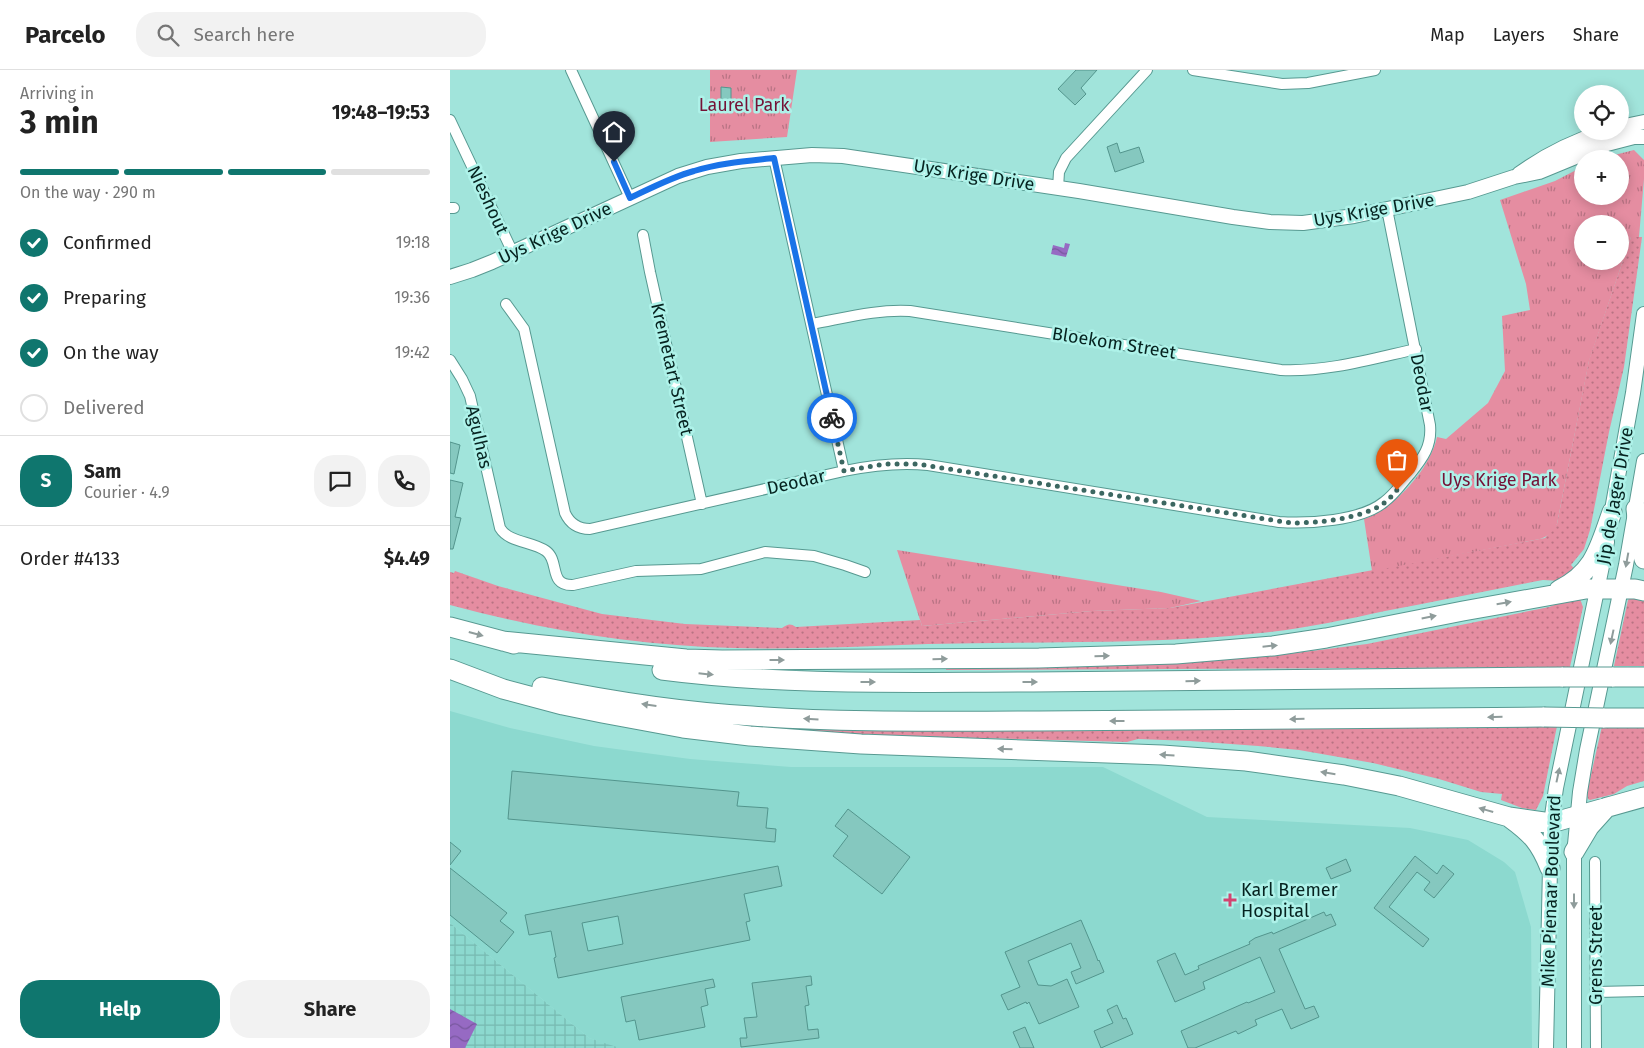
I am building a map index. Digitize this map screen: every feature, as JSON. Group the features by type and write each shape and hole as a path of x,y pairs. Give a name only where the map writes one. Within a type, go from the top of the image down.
{"highway":[{"path":"1636,509 1640,544 1644,559"},
{"path":"1544,597 1569,585 1586,571 1596,554 1612,512"},
{"path":"502,641 686,659 722,660 963,659 1176,654 1274,646 1326,638 1586,589 1644,591"},
{"path":"450,627 564,655 668,670 752,679 836,682 1644,677"},
{"path":"450,664 528,684 590,697 750,716 838,720 1176,720 1544,716 1644,718"},
{"path":"450,670 503,689 563,705 683,728 750,736 861,744 1162,754 1246,761 1344,775 1399,786 1509,817 1551,823 1644,797"},
{"path":"1574,852 1589,827 1606,807"},
{"path":"1509,817 1523,827 1537,841 1550,868"}],"street":[{"path":"571,70 630,198"},
{"path":"1058,188 1059,172 1066,158 1147,70"},
{"path":"1193,70 1282,84 1308,83 1370,70"},
{"name":"Nieshout","path":"450,120 513,253"},
{"path":"1629,125 1644,122"},
{"name":"Uys Krige Drive","path":"450,277 513,253 678,176 695,170 741,161 812,155 851,156 1233,217 1287,223 1320,222 1468,192 1514,177 1539,172 1607,144 1634,137 1644,137"},
{"name":"Uys Krige Drive","path":"1514,177 1537,160 1581,140"},
{"path":"774,158 844,471"},
{"name":"Deodar","path":"506,304 524,329 566,513 570,521 578,527 590,529 844,471 885,464 917,464 1285,522 1308,523 1359,514 1372,510 1383,503 1391,497 1423,459 1429,446 1431,436 1430,425 1387,209"},
{"name":"Kremetart Street","path":"643,235 702,504"},
{"name":"Bloekom Street","path":"812,324 875,311 910,311 1297,371 1335,366 1416,349"},
{"name":"Jip de Jager Drive","path":"1598,589 1633,393 1644,314"},
{"name":"Agulhas","path":"450,360 470,396 500,528 506,535 545,550 550,555 557,578 566,585 636,571 701,569 765,552 814,556 865,572"},
{"name":"Jip de Jager Drive","path":"1622,589 1644,461"},
{"name":"Mike Pienaar Boulevard","path":"1546,1048 1551,823 1556,788 1598,589"},
{"name":"Mike Pienaar Boulevard","path":"1574,1048 1574,852 1587,750 1622,589"},
{"name":"Grens Street","path":"1595,862 1596,1048"},
{"path":"1596,992 1644,991"}],"shaded area":[{"path":"450,711 510,728 594,746 690,759 791,767 1103,767 1207,817 1410,828 1468,840 1504,862 1515,872 1531,927 1532,1048 617,1048 589,1038 450,923"},
{"path":"450,923 589,1038 620,1048 450,1048"}],"green space":[{"name":"Laurel Park","path":"710,70 797,70 787,137 710,142"},
{"name":"Uys Krige Park","path":"1634,150 1644,160 1639,237 1631,237 1629,243 1629,215 1574,215 1574,270 1620,270 1589,361 1556,527 1540,539 1372,571 1364,519 1388,506 1410,486 1427,462 1437,437 1446,439 1488,403 1505,371 1502,316 1530,310 1526,284 1500,200 1555,181 1574,171 1574,205 1629,205 1629,151"},
{"path":"1631,237 1642,237 1624,367 1590,530 1584,549 1571,565 1578,573 1561,581 1543,580 1307,627 1219,637 1136,641 807,648 698,647 590,635 520,622 450,605 450,572 454,573 455,571 498,586 602,614 685,624 782,628 789,624 796,627 920,620 922,626 1092,611 1170,608 1545,538 1557,524 1589,360 1620,270 1629,270 1629,243"},
{"path":"897,550 1161,592 1201,601 1170,608 1092,611 922,626"},
{"path":"1630,598 1644,598 1644,666 1614,666 1628,600"},
{"path":"1580,599 1583,607 1570,667 946,670 946,666 1205,661 1272,656 1367,644 1549,607 1567,600"},
{"path":"724,723 1557,726 1543,796 1536,810 1522,808 1501,800 1502,794 1481,792 1439,779 1373,763 1299,750 1190,741 1138,739 1127,742 835,734 723,726"},
{"path":"1602,726 1644,726 1644,781 1627,786 1614,794 1590,800 1587,793"}],"water":[{"path":"1065,243 1070,244 1066,257 1051,254 1053,245 1064,248"},
{"path":"450,1009 477,1024 465,1048 450,1048"}],"building":[{"path":"1076,70 1097,70 1081,88 1086,94 1075,105 1058,89"},
{"path":"721,87 731,88 731,100 721,100"},
{"path":"1117,143 1120,153 1139,147 1144,162 1115,172 1107,147"},
{"path":"450,442 460,445 454,474 450,473"},
{"path":"450,480 463,483 455,517 461,518 453,549 450,549"},
{"path":"512,771 739,792 737,806 768,808 766,828 776,829 775,842 508,819"},
{"path":"848,809 910,857 882,894 833,856 848,836 835,826"},
{"path":"450,842 461,851 450,865"},
{"path":"1415,856 1437,874 1443,865 1454,874 1434,898 1424,890 1430,882 1417,872 1389,907 1429,939 1423,947 1374,908"},
{"path":"1346,859 1351,871 1331,879 1326,868"},
{"path":"778,866 782,886 744,894 750,921 746,922 750,940 558,978 551,931 529,935 525,915","holes":["618,916 623,944 588,951 582,923"]},
{"path":"450,868 507,913 500,921 514,932 497,953 450,915"},
{"path":"1324,912 1326,916 1331,914 1336,925 1279,949 1305,1009 1314,1006 1319,1017 1291,1029 1282,1009 1255,1020 1257,1025 1238,1034 1236,1031 1195,1048 1188,1048 1181,1031 1275,992 1260,957 1203,982 1205,989 1175,1002 1157,961 1175,953 1185,975 1199,969 1198,966 1250,944 1249,942 1255,938 1272,932 1273,934"},
{"path":"1081,920 1104,972 1076,984 1071,972 1081,968 1071,943 1028,961 1038,985 1051,986 1067,979 1079,1007 1039,1024 1029,1002 1008,1010 1001,995 1020,987 1005,952"},
{"path":"811,976 812,985 806,986 809,1005 805,1006 808,1030 818,1029 819,1038 741,1047 740,1038 747,1038 744,1018 757,1017 752,983"},
{"path":"713,979 715,987 705,989 708,1005 701,1007 705,1027 639,1040 635,1020 626,1022 621,997"},
{"path":"1117,1005 1123,1019 1126,1018 1133,1034 1101,1048 1094,1031 1113,1023 1107,1010"},
{"path":"1025,1027 1034,1048 1020,1048 1013,1032"}],"way so far":[{"path":"832,418 844,471 885,464 917,464 1291,523 1325,521 1372,510 1391,497 1397,490"}],"place":[{"name":"Karl Bremer Hospital","path":"1230,900"}],"route":[{"path":"614,162 630,198 695,170 741,161 774,158 832,418"}]}
